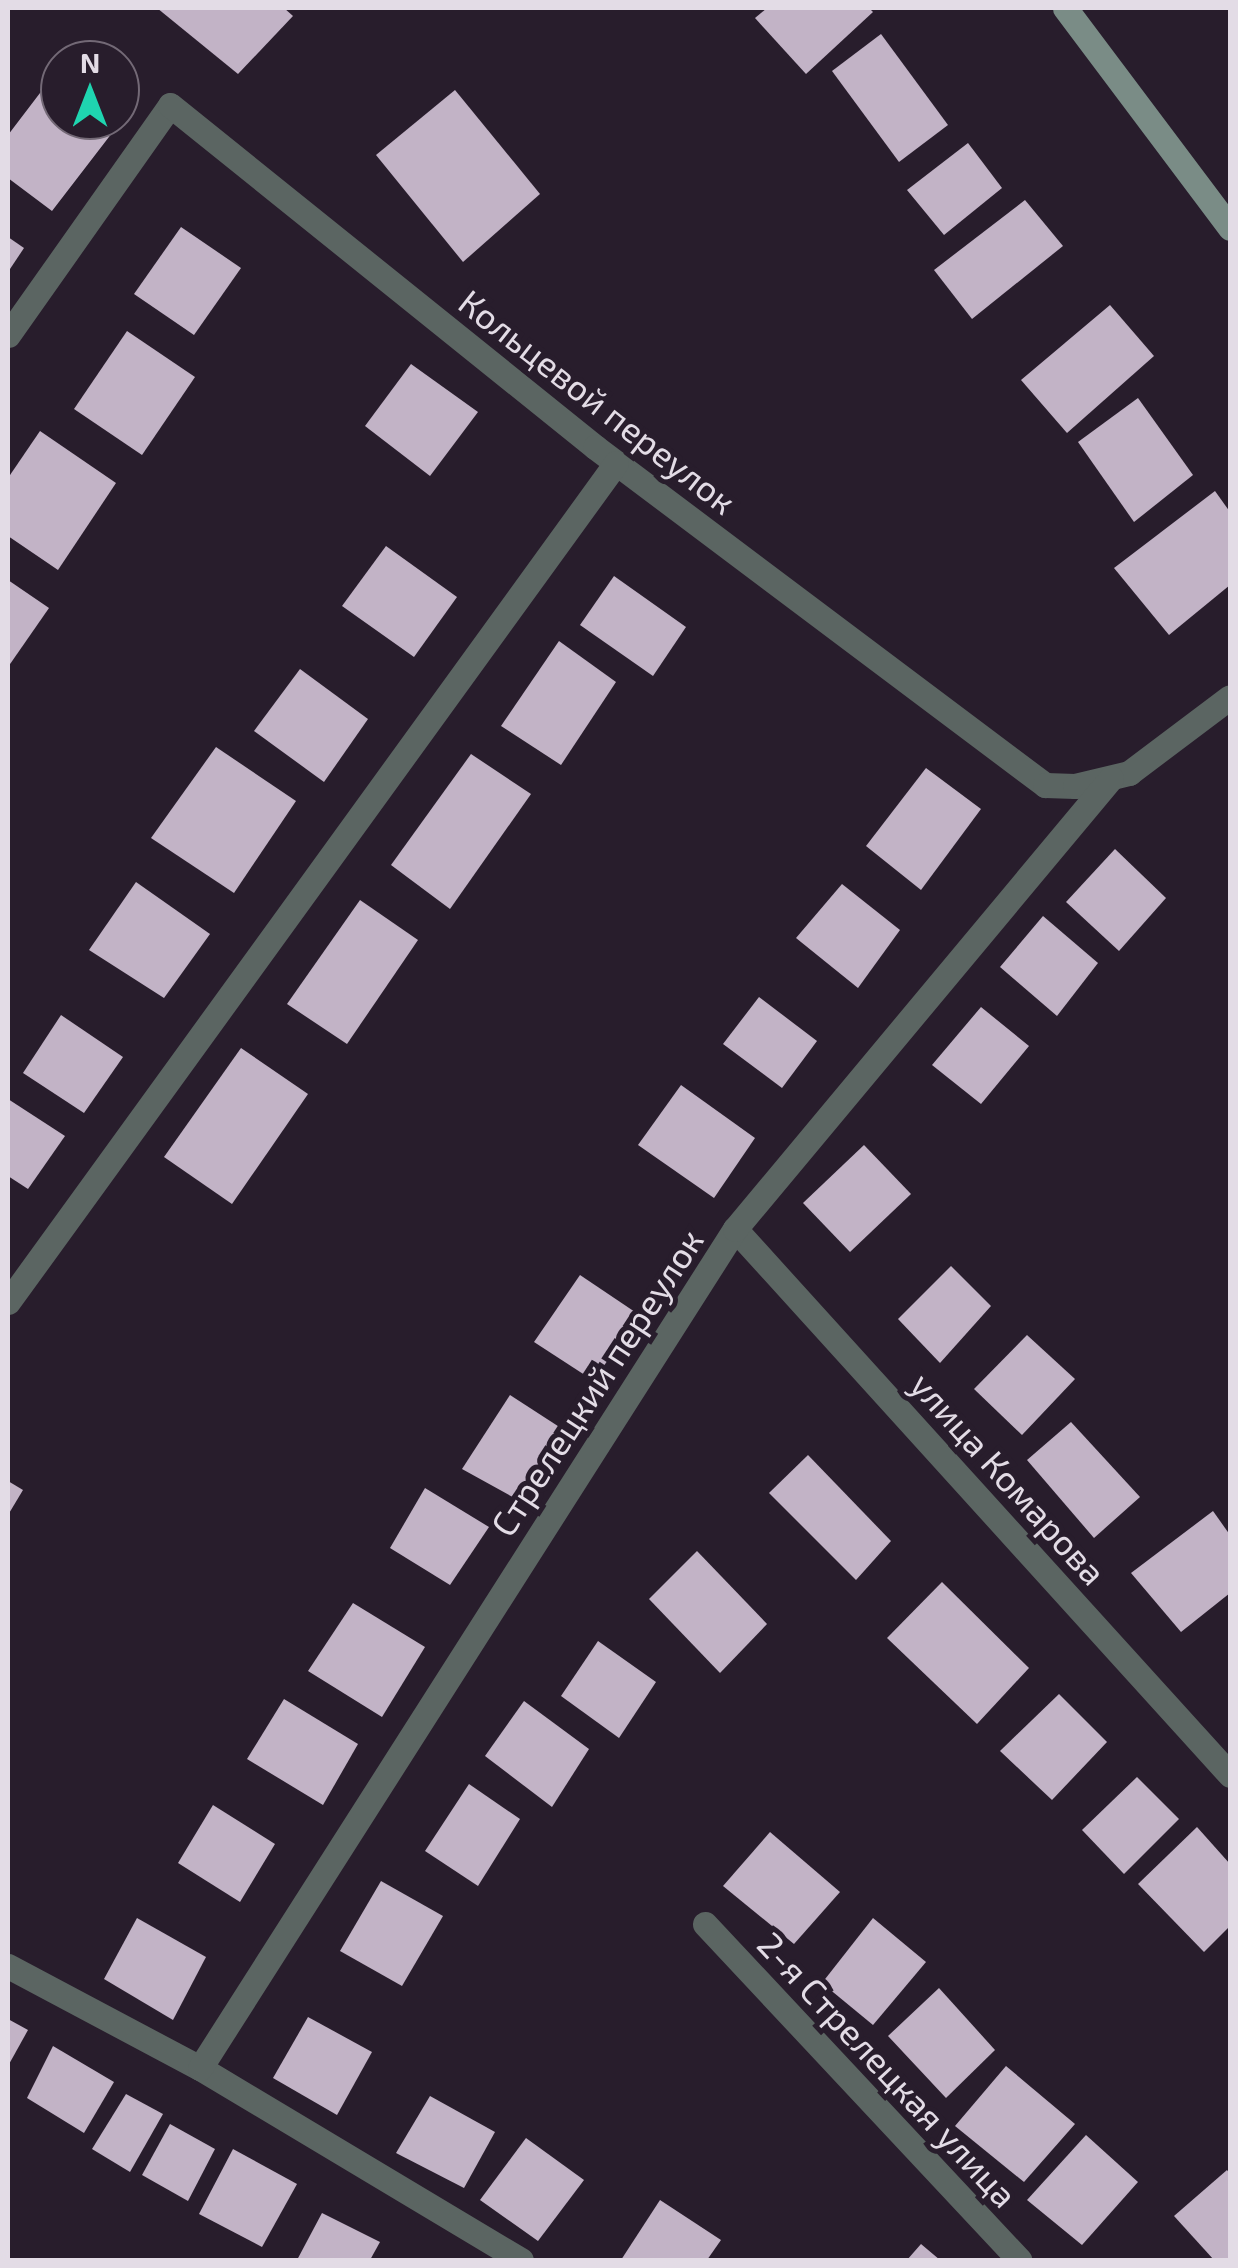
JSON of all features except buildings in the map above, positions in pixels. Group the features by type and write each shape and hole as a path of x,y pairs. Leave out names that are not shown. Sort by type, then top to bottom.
{"street":[{"path":"1066,8 1230,228"},
{"name":"Кольцевой переулок","path":"8,335 170,105 616,464 1045,785 1060,787 1111,778 1143,765 1230,696"},
{"path":"8,1302 616,464"},
{"name":"Стрелецкий переулок","path":"200,2068 735,1228 1111,778"},
{"name":"улица Комарова","path":"735,1228 1230,1775"},
{"name":"2-я Стрелецкая улица","path":"705,1924 1019,2260"},
{"path":"8,1966 200,2068 520,2260"}]}
